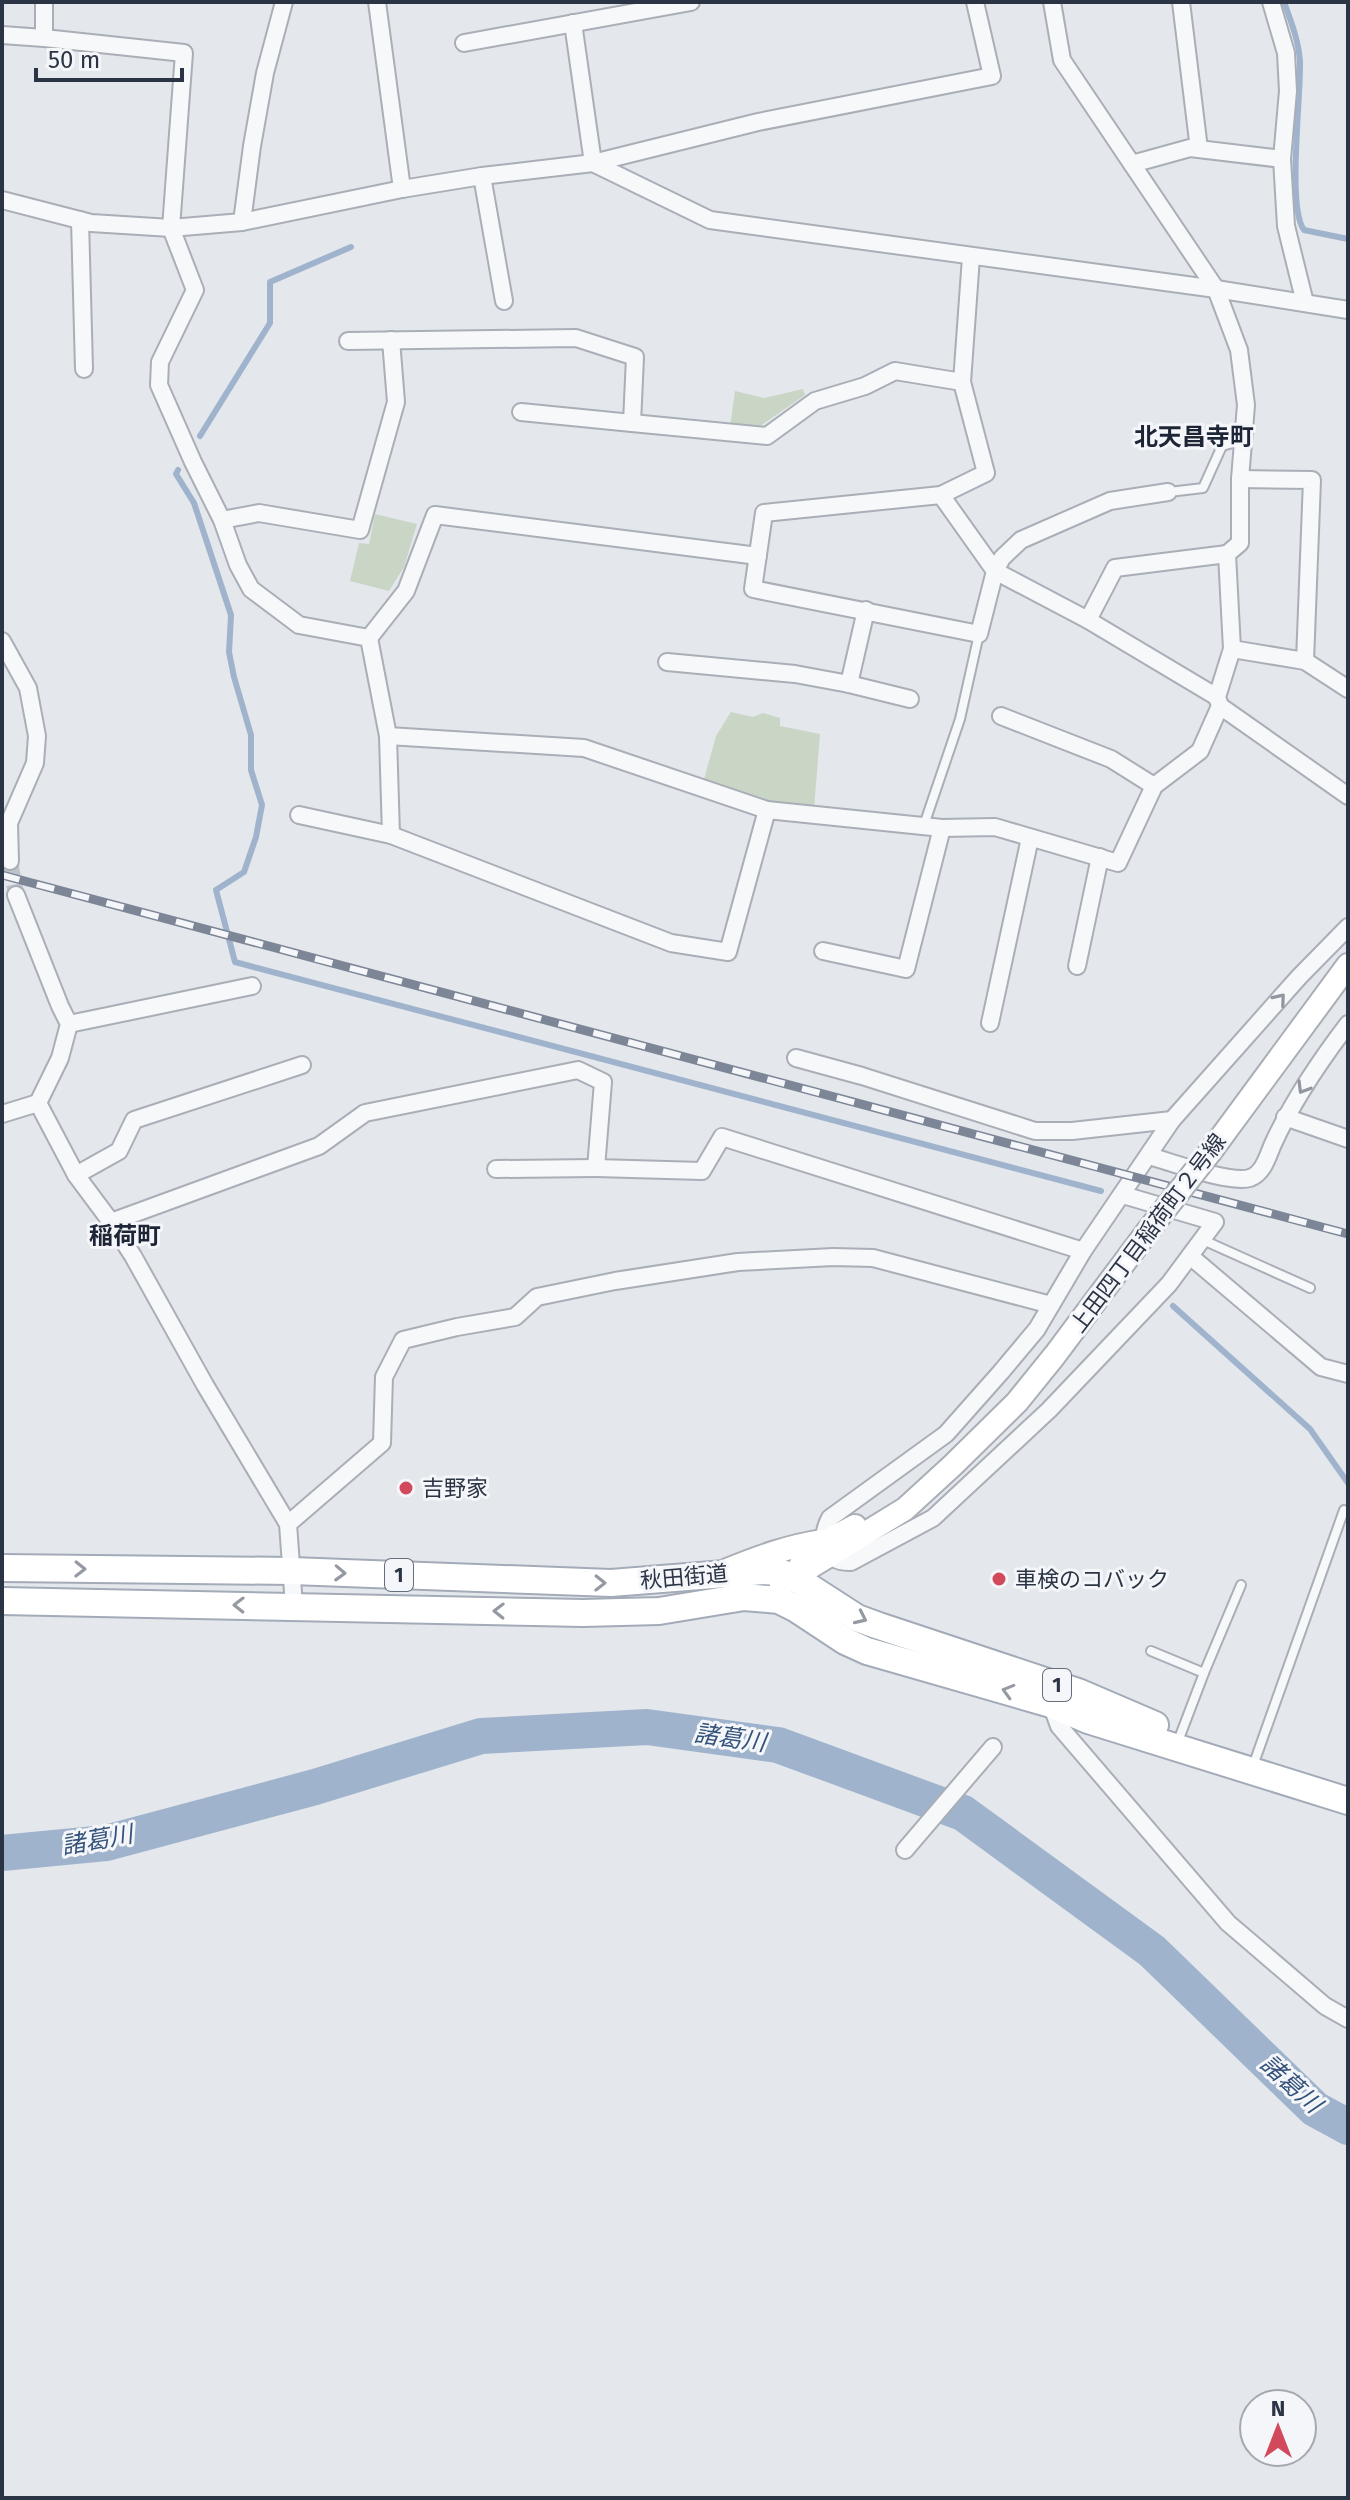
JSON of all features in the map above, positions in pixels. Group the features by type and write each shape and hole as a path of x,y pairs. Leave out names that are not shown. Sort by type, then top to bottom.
{"main road":[{"name":"秋田街道","path":"2,1568 292,1571 611,1583 779,1572 795,1578 857,1618 1078,1692 1322,1793"},
{"name":"秋田街道","path":"2,1601 633,1613 688,1608 744,1597 779,1600 867,1651 1051,1704 1088,1720 1348,1801"}],"street":[{"path":"44,2 44,38"},
{"path":"242,222 265,73 284,2"},
{"path":"377,2 402,189"},
{"path":"464,43 691,2"},
{"path":"2,200 80,220 171,228 242,222 402,189 593,163 758,122 992,76 975,2"},
{"path":"1052,2 1062,60 1216,289 1239,350 1246,405 1240,479 1240,543 1227,554 1115,568 1088,620"},
{"path":"1181,2 1199,149"},
{"path":"1271,2 1286,53 1288,91 1282,159 1286,226 1305,303"},
{"path":"573,23 593,163"},
{"path":"2,35 184,53 171,228 195,290 160,362 159,385 251,589 299,625 369,638"},
{"path":"1132,164 1190,148 1282,159"},
{"path":"593,163 710,220 1348,310"},
{"path":"482,176 504,301"},
{"path":"80,220 84,369"},
{"path":"971,257 962,382 986,473 941,495 764,513 753,589 979,634 995,571 1002,558 1021,540 1110,501 1168,492"},
{"path":"348,341 576,338 635,357 632,423"},
{"path":"222,520 259,513 360,530 396,402 391,340"},
{"path":"521,412 767,436 815,401 865,386 895,371 962,382"},
{"path":"1240,479 1312,480 1305,661"},
{"path":"941,495 995,571 1088,620 1219,702 1348,796"},
{"path":"391,835 388,736 369,638 406,591 435,515 758,556"},
{"path":"388,736 584,748 767,810 942,828 995,827 1118,863 1154,786 1200,751 1219,702 1232,649 1227,554"},
{"path":"849,684 866,610"},
{"path":"2,641 28,688 37,736 35,763 9,823 10,861"},
{"path":"1232,649 1305,661 1348,689"},
{"path":"667,662 795,674 910,699"},
{"path":"1001,716 1111,759 1154,786"},
{"path":"299,815 391,835 671,943 728,952 767,810"},
{"path":"823,951 906,969 942,828"},
{"path":"990,1023 1030,838"},
{"path":"1077,966 1100,857"},
{"path":"2,1114 38,1103 60,1058 69,1024 16,895"},
{"path":"830,1601 819,1580 827,1549 824,1529 830,1518 946,1434 1037,1329 1083,1251 1172,1120 1299,977 1348,927"},
{"name":"上田四丁目稲荷町２号線","path":"827,1549 905,1509 1017,1402 1211,1151 1348,965"},
{"path":"69,1024 252,986"},
{"path":"1149,1156 1232,1179 1251,1178 1262,1170 1285,1117 1317,1065 1348,1024"},
{"path":"796,1058 1035,1131 1072,1131 1172,1120"},
{"path":"76,1175 119,1151 134,1120 302,1065"},
{"path":"111,1222 319,1146 365,1113 578,1070 603,1082 596,1168"},
{"path":"38,1103 76,1175 111,1222 288,1524 294,1606"},
{"path":"1285,1117 1348,1139"},
{"path":"496,1169 702,1171 722,1137 1083,1251"},
{"path":"715,1575 767,1553 798,1545 827,1549 841,1562 851,1562 933,1518 1049,1410 1169,1284 1215,1222 1123,1195"},
{"path":"1190,1256 1321,1367 1348,1374"},
{"path":"288,1524 382,1443 384,1377 403,1340 515,1317 537,1297 738,1262 846,1257 873,1258 1051,1305"},
{"path":"805,1615 794,1592 795,1578 808,1555 827,1549"},
{"path":"744,1597 795,1578"},
{"path":"1051,1704 1059,1726 1228,1923 1325,2006 1348,2019"},
{"path":"905,1850 993,1747"}],"lane":[{"path":"1168,492 1203,488 1222,446 1243,440"},
{"path":"924,826 960,719 979,634"},
{"path":"1202,1239 1310,1288"},
{"path":"1254,1763 1344,1510"},
{"path":"1180,1736 1241,1585"},
{"path":"1151,1651 1204,1673"}],"green space":[{"path":"803,389 805,395 756,429 730,427 735,391 764,398"},
{"path":"375,514 417,524 404,567 389,591 350,581 359,543 369,544"},
{"path":"731,712 753,717 763,713 780,718 780,726 820,734 814,809 769,806 703,783 716,736"}],"waterway":[{"path":"1284,2 1300,62 1296,176 1299,218 1304,230 1348,239"},
{"path":"200,436 270,323 270,282 351,247"},
{"path":"178,470 176,474 194,503 231,615 229,652 251,735 251,770 262,805 256,837 244,872 216,890 235,962 1101,1191"},
{"path":"1173,1306 1310,1429 1348,1483"},
{"name":"諸葛川","path":"2,1853 106,1843 315,1787 481,1736 647,1727 778,1745 963,1813 1152,1951 1315,2109 1348,2127"}],"tunnel":[{"path":"10,861 16,895"}],"railway":[{"path":"2,875 1348,1234"}],"place":[{"name":"吉野家","path":"406,1488"},
{"name":"車検のコバック","path":"999,1579"}],"district":[{"name":"北天昌寺町","path":"1194,437"},
{"name":"稲荷町","path":"125,1236"}]}
